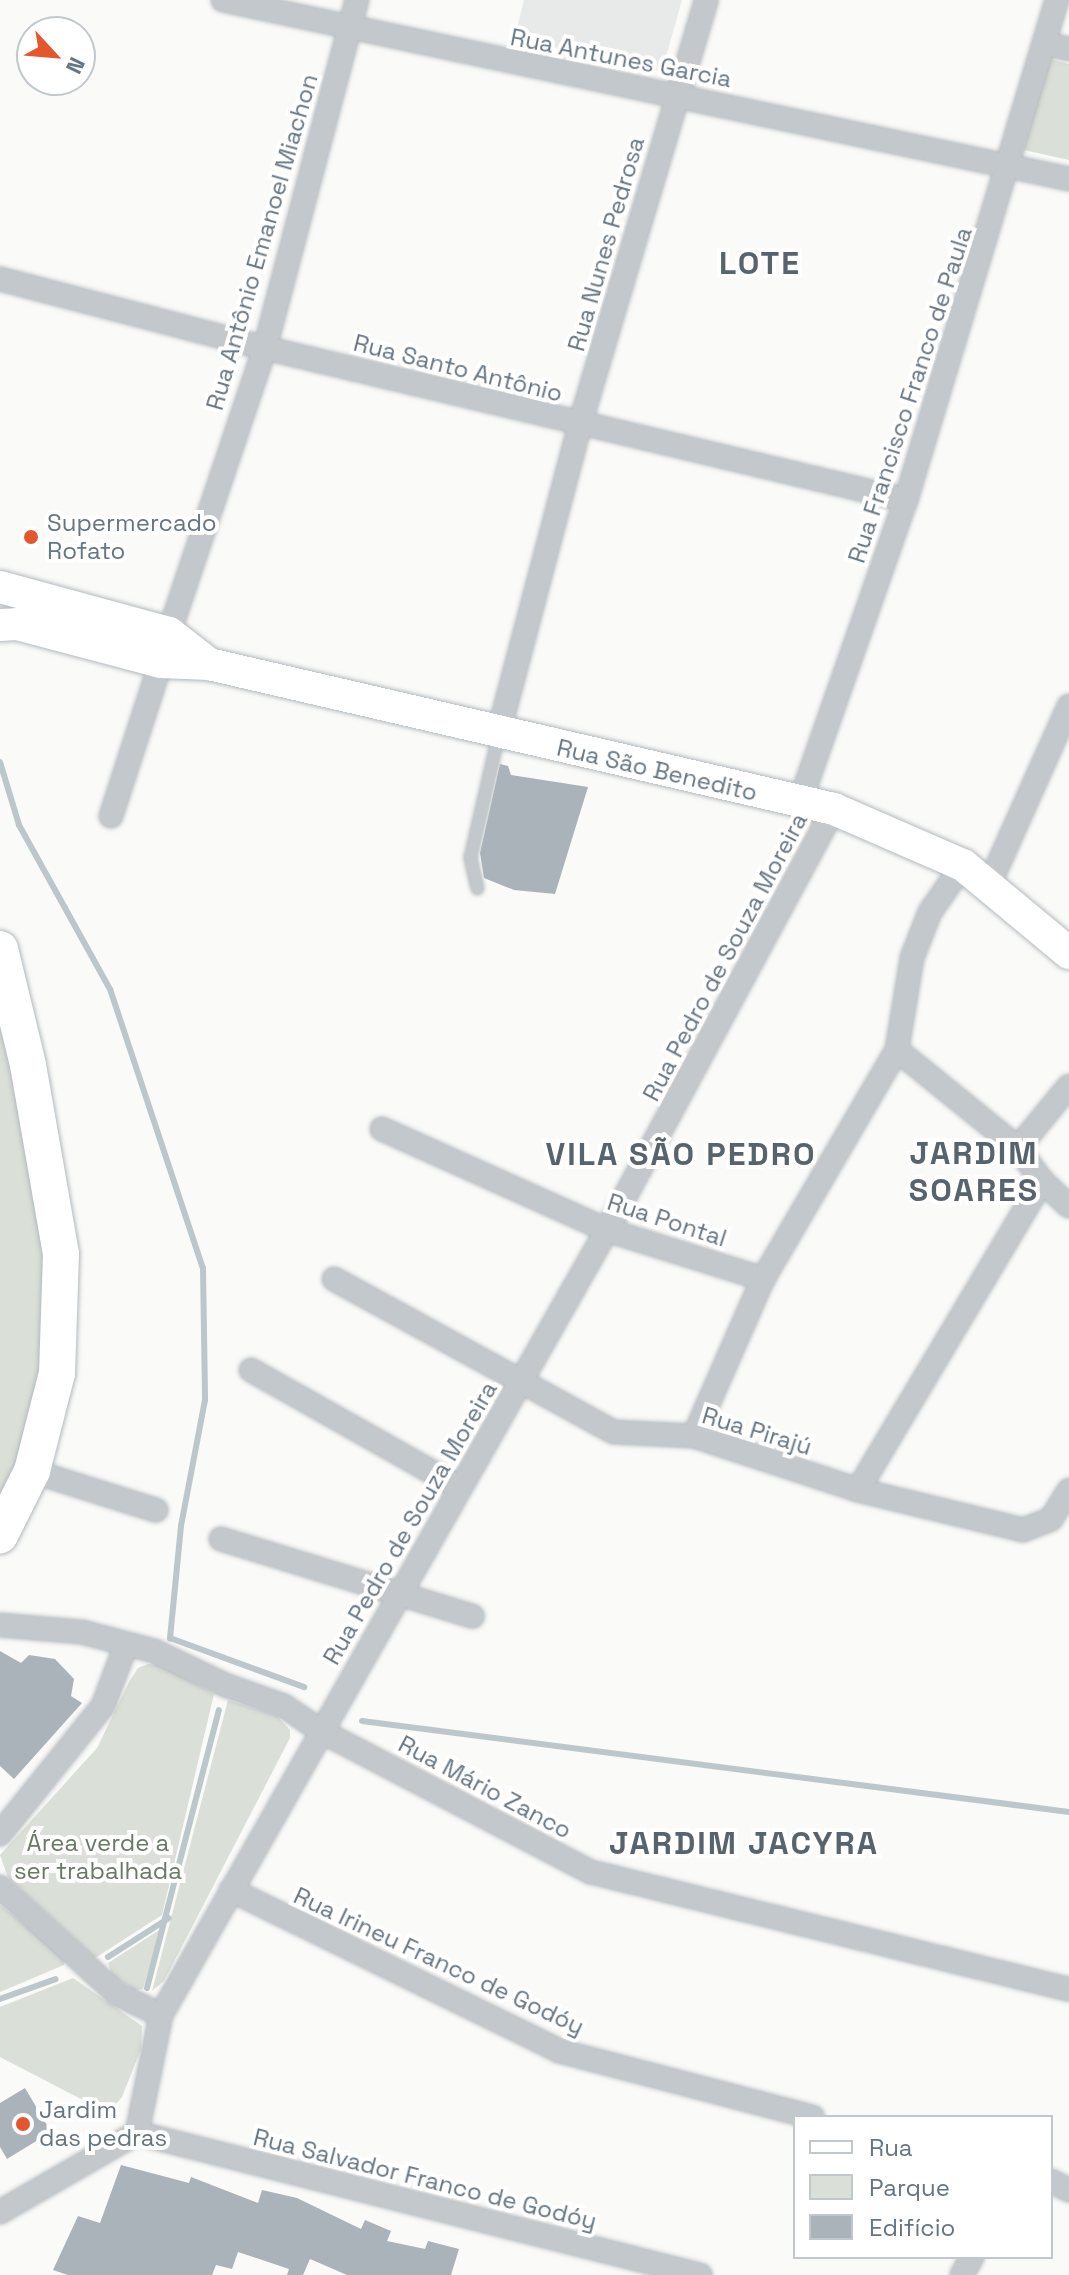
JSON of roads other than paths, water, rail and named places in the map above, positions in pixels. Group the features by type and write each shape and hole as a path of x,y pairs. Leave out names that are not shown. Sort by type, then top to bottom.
{"main road":[{"name":"Rua São Benedito","path":"0,587 156,650"},
{"name":"Rua São Benedito","path":"0,625 17,624 156,650 498,735 834,809 963,865 1069,953"},
{"path":"0,949 28,1065 61,1254 57,1373 32,1471 0,1535"}],"street":[{"name":"Rua Antunes Garcia","path":"223,0 1069,179"},
{"name":"Rua Antônio Emanoel Miachon","path":"111,816 156,650 265,348 357,0"},
{"name":"Rua Nunes Pedrosa","path":"498,735 580,424 706,0"},
{"name":"Rua Francisco Franco de Paula","path":"800,802 906,500 1057,0"},
{"path":"1044,44 1069,49"},
{"name":"Rua Santo Antônio","path":"0,279 265,348 906,500"},
{"path":"989,885 1069,706"},
{"name":"Rua Pedro de Souza Moreira","path":"137,2133 161,2015 607,1230 834,809"},
{"path":"694,1436 763,1279 897,1050 912,958 930,912 963,865"},
{"path":"897,1050 1018,1148 1042,1181 1069,1206"},
{"path":"1018,1148 1069,1086"},
{"name":"Rua Pontal","path":"382,1129 607,1230 763,1279"},
{"path":"858,1490 1042,1181"},
{"name":"Rua Pirajú","path":"334,1279 614,1432 694,1436 858,1490 1023,1530 1051,1519 1069,1490"},
{"path":"251,1370 460,1488"},
{"path":"32,1471 156,1510"},
{"path":"221,1539 472,1616"},
{"name":"Rua Mário Zanco","path":"0,1625 82,1632 154,1651 225,1685 284,1706 321,1731 591,1872 1069,1989"},
{"path":"0,1834 103,1706 126,1645"},
{"path":"0,1887 117,1994 161,2015"},
{"name":"Rua Irineu Franco de Godóy","path":"231,1890 559,2051 805,2115"},
{"path":"0,2212 137,2133"},
{"name":"Rua Salvador Franco de Godóy","path":"137,2133 700,2275"}],"lane":[{"path":"477,888 470,857 498,735"}],"waterway":[{"path":"0,762 19,825 110,989 203,1268 205,1400 181,1526 170,1638 304,1687"},
{"path":"147,1988 219,1710"},
{"path":"362,1721 1069,1812"},
{"path":"108,1957 169,1918"},
{"path":"0,1999 56,1979"}],"place":[{"name":"Supermercado Rofato","path":"31,537"},
{"name":"Jardim das pedras","path":"23,2124"}],"district":[{"name":"LOTE","path":"760,263"},
{"name":"VILA SÃO PEDRO","path":"681,1154"},
{"name":"JARDIM SOARES","path":"974,1172"},
{"name":"JARDIM JACYRA","path":"744,1843"}],"park label":[{"name":"Área verde a ser trabalhada","path":"98,1857"}]}
